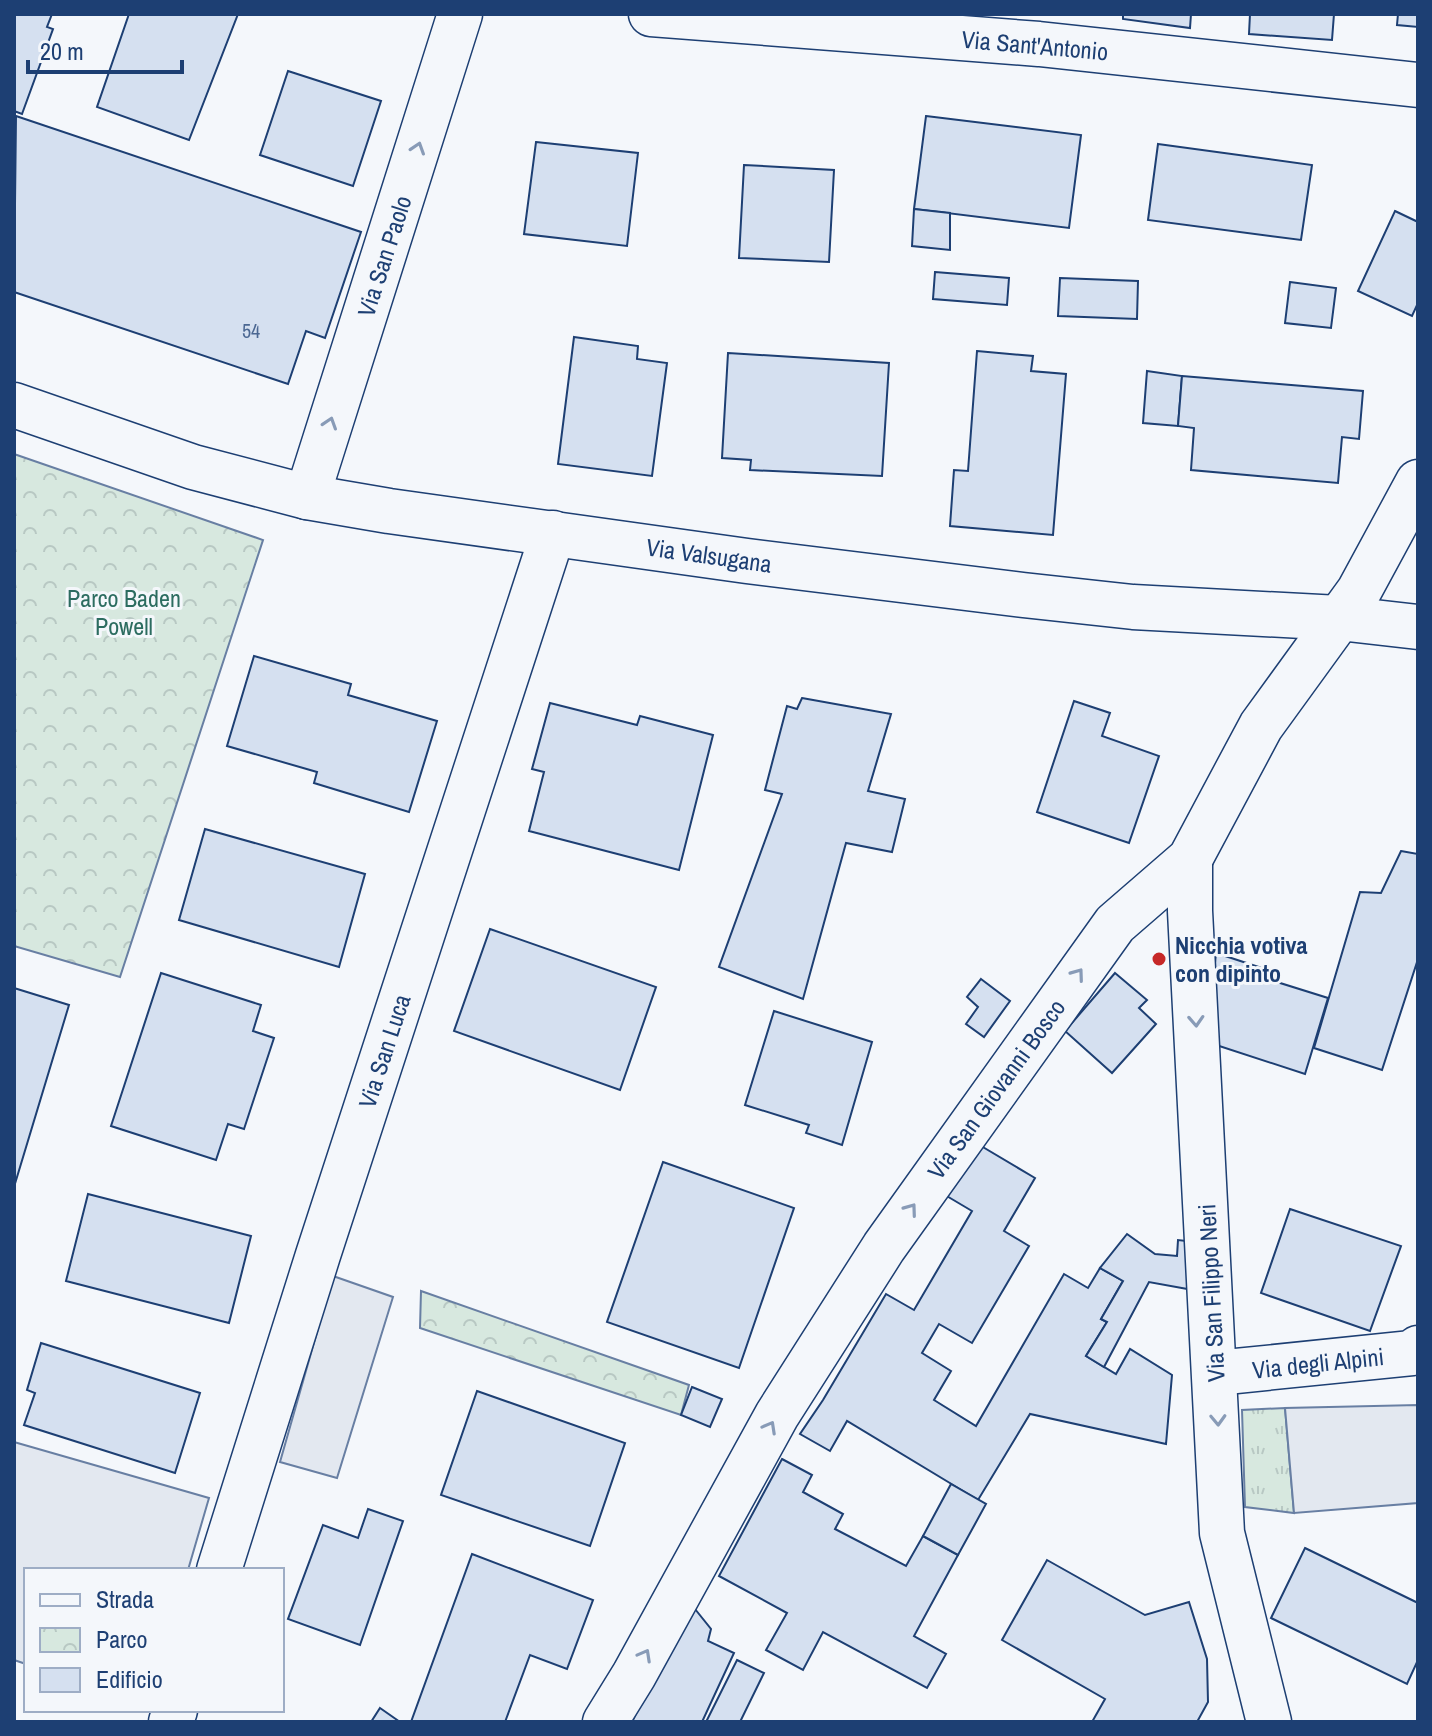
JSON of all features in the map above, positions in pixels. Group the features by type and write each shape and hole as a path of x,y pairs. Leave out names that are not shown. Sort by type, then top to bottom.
{"street":[{"name":"Via San Paolo","path":"307,497 460,14"},
{"name":"Via Sant'Antonio","path":"651,14 1044,29 1418,85"},
{"name":"Via Valsugana","path":"14,405 193,467 307,497 747,561 1023,595 1133,607 1339,618 1418,627"},
{"name":"Via San Giovanni Bosco","path":"605,1722 777,1415 884,1247 1115,924 1190,859 1261,726 1359,591 1418,482"},
{"name":"Via San Luca","path":"220,1568 327,1225 553,533"},
{"name":"Via San Filippo Neri","path":"1190,859 1190,911 1222,1533 1269,1718"},
{"name":"Via degli Alpini","path":"1216,1373 1412,1353 1418,1348"}],"green space":[{"name":"Parco Baden Powell","path":"14,454 263,540 120,977 14,946"},
{"path":"421,1291 689,1385 681,1415 420,1328"},
{"path":"1285,1408 1294,1513 1245,1507 1242,1410"}],"shaded area":[{"path":"333,1276 393,1297 337,1478 280,1462"},
{"path":"1418,1405 1418,1503 1294,1513 1285,1408"},
{"path":"14,1442 209,1498 189,1568 24,1568 24,1663 14,1660"}],"building":[{"path":"14,14 52,14 47,27 53,29 22,114 14,111"},
{"path":"129,14 238,14 189,140 97,107"},
{"path":"1123,14 1191,14 1190,28 1123,19"},
{"path":"1250,14 1334,14 1332,40 1249,34"},
{"path":"1398,14 1418,14 1418,27 1397,25"},
{"path":"288,71 381,101 353,186 260,155"},
{"path":"16,116 361,232 325,338 306,331 288,384 14,292"},
{"path":"926,116 1081,135 1069,228 914,209"},
{"path":"536,142 638,153 627,246 524,234"},
{"path":"1158,144 1312,165 1301,240 1148,220"},
{"path":"744,165 834,170 829,262 739,258"},
{"path":"914,209 950,213 950,250 912,246"},
{"path":"1395,211 1418,222 1418,303 1412,316 1358,291"},
{"path":"935,272 1009,278 1007,305 933,299"},
{"path":"1060,278 1138,281 1137,319 1058,316"},
{"path":"1290,282 1336,288 1331,328 1285,323"},
{"path":"574,337 638,346 637,359 667,363 652,476 558,464"},
{"path":"977,351 1033,356 1031,371 1066,374 1053,535 950,526 954,470 968,471"},
{"path":"728,353 889,363 882,476 750,470 751,460 722,458"},
{"path":"1147,371 1182,376 1178,426 1143,423"},
{"path":"1182,376 1363,391 1359,439 1342,437 1338,483 1191,470 1194,428 1178,426"},
{"path":"254,656 351,684 348,695 437,721 409,812 314,783 317,772 227,746"},
{"path":"802,698 891,714 868,791 905,799 892,852 846,843 803,999 719,967 782,794 765,790 787,706 797,709"},
{"path":"1074,701 1110,713 1102,736 1159,756 1129,843 1037,812"},
{"path":"550,703 637,725 640,716 713,735 679,870 529,831 544,772 532,769"},
{"path":"205,829 365,874 339,967 179,920"},
{"path":"1401,851 1418,854 1418,959 1382,1070 1314,1048 1360,892 1381,893"},
{"path":"490,929 656,987 620,1090 454,1031"},
{"path":"1216,953 1280,974 1277,982 1328,998 1305,1074 1207,1042"},
{"path":"161,973 261,1005 253,1031 274,1038 244,1129 228,1124 216,1160 111,1126"},
{"path":"1115,973 1147,1000 1139,1008 1156,1024 1112,1073 1065,1031"},
{"path":"981,979 1010,1001 984,1037 966,1024 978,1007 967,997"},
{"path":"14,988 69,1005 14,1187"},
{"path":"774,1011 872,1042 842,1145 806,1133 809,1125 745,1105"},
{"path":"971,1140 1035,1178 1004,1231 1029,1246 972,1343 939,1324 922,1353 951,1371 934,1400 976,1426 1064,1274 1088,1288 1100,1268 1123,1281 1101,1319 1107,1322 1086,1356 1116,1374 1130,1349 1172,1375 1166,1444 1030,1414 978,1500 847,1421 830,1451 800,1434 886,1294 914,1310 972,1211 940,1192"},
{"path":"663,1162 794,1208 739,1368 607,1322"},
{"path":"88,1194 251,1236 229,1323 66,1281"},
{"path":"1290,1209 1401,1246 1370,1331 1261,1293"},
{"path":"1127,1234 1155,1254 1177,1256 1178,1240 1195,1242 1193,1290 1149,1282 1104,1367 1086,1356 1107,1322 1101,1319 1123,1281 1100,1268"},
{"path":"41,1343 200,1393 175,1473 24,1425 35,1393 27,1390"},
{"path":"692,1387 722,1399 710,1427 681,1415"},
{"path":"477,1391 625,1443 590,1546 441,1495"},
{"path":"782,1459 812,1475 803,1492 843,1514 835,1529 906,1566 923,1536 958,1555 914,1636 946,1654 927,1688 823,1632 803,1670 766,1650 787,1613 719,1576"},
{"path":"951,1484 986,1504 958,1555 923,1536"},
{"path":"368,1509 403,1521 360,1645 288,1619 323,1525 358,1538"},
{"path":"1305,1548 1418,1603 1418,1660 1407,1684 1271,1618"},
{"path":"472,1554 593,1600 567,1669 530,1655 505,1722 411,1722"},
{"path":"1047,1560 1145,1615 1189,1602 1207,1659 1208,1702 1197,1722 1092,1722 1105,1699 1002,1640"},
{"path":"695,1609 711,1629 708,1641 734,1653 702,1722 632,1722 677,1625"},
{"path":"737,1660 764,1673 740,1722 706,1722"},
{"path":"380,1708 400,1722 371,1722"}],"place":[{"name":"Nicchia votiva con dipinto","path":"1159,959"}]}
